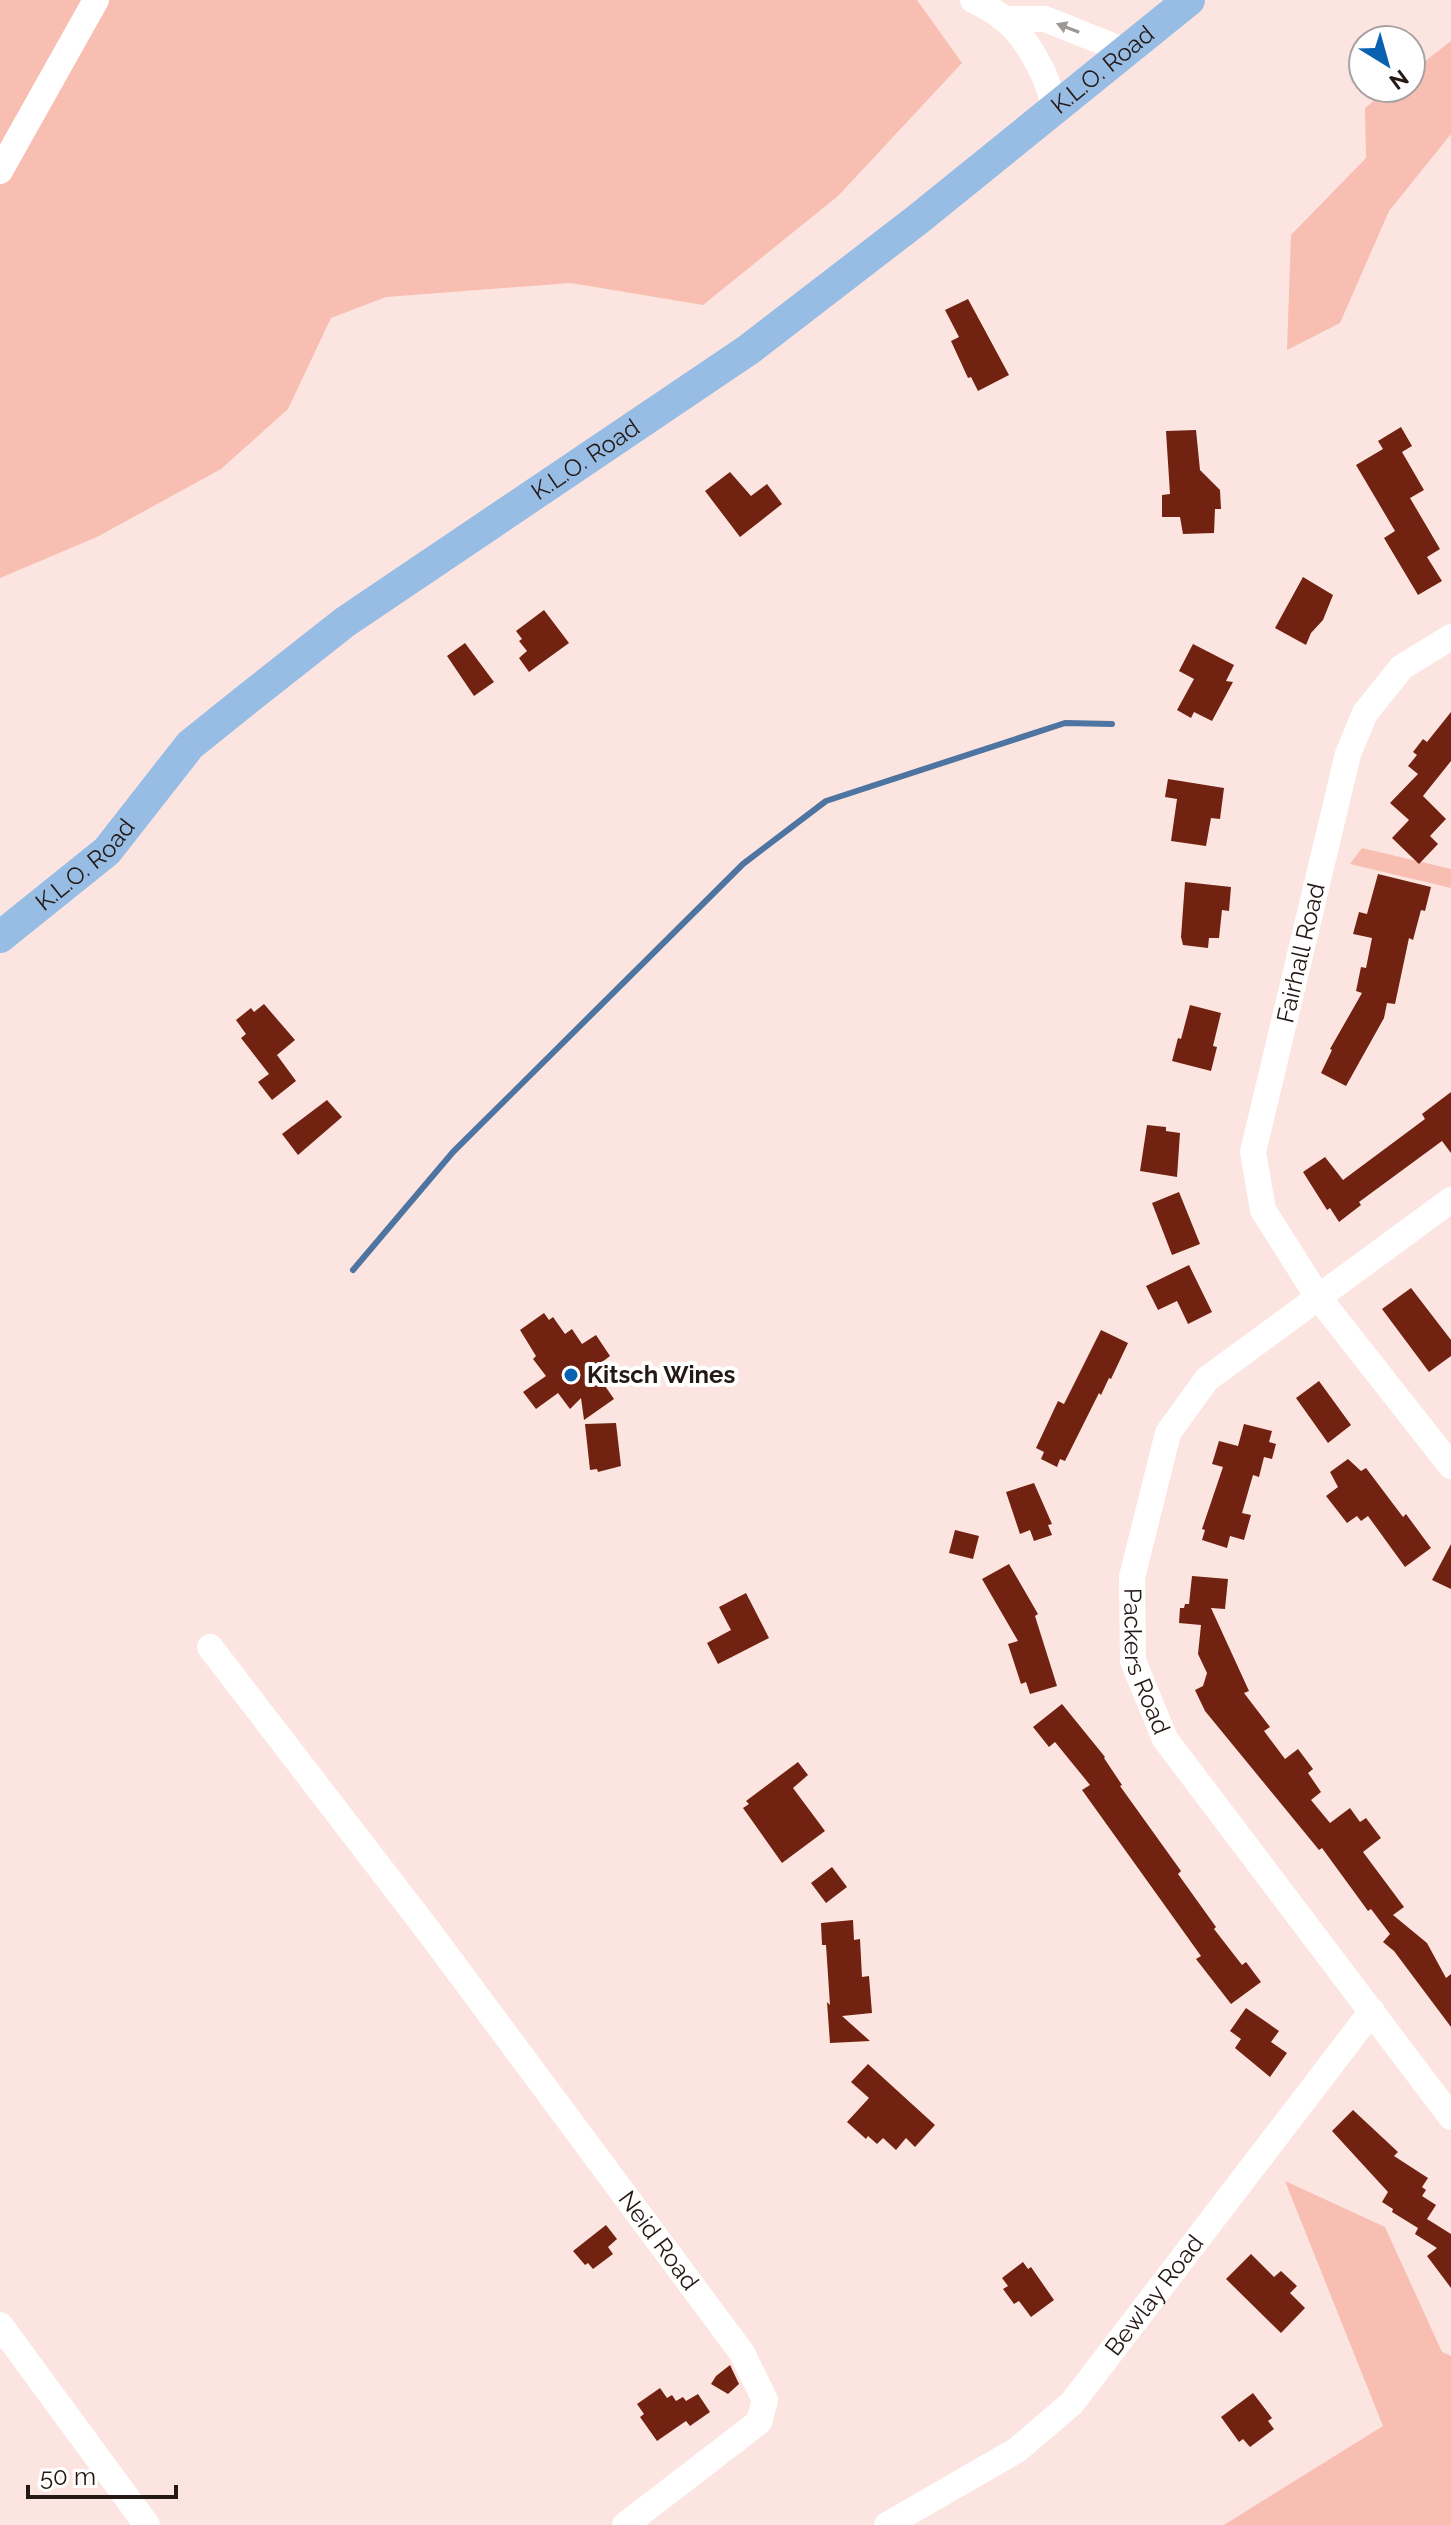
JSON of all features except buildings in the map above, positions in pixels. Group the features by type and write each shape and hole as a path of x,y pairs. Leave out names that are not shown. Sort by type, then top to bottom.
{"main road":[{"name":"K.L.O. Road","path":"0,937 107,851 190,745 270,681 345,622 748,350 917,220 1189,0"}],"street":[{"path":"0,171 96,0"},
{"path":"973,0 1007,19 1033,53 1056,106"},
{"path":"1007,19 1045,19 1125,51"},
{"name":"Fairhall Road","path":"1451,637 1402,667 1365,713 1348,754 1253,1152 1263,1210 1318,1297 1451,1466"},
{"name":"Packers Road","path":"1451,1200 1207,1379 1168,1433 1132,1577 1133,1661 1165,1739 1451,2117"},
{"name":"Neid Road","path":"210,1647 430,1933 742,2353 765,2400 759,2422 625,2525"},
{"name":"Bewlay Road","path":"887,2525 1017,2450 1072,2403 1372,2011"},
{"path":"0,2325 147,2525"}],"shaded area":[{"path":"0,0 917,0 962,63 838,196 703,305 571,283 386,297 331,318 288,409 221,469 97,537 0,578"},
{"path":"1451,41 1451,134 1389,211 1340,323 1287,350 1291,235 1366,158 1365,108 1370,104 1427,104 1427,60"},
{"path":"1362,848 1451,869 1451,888 1350,864"},
{"path":"1285,2181 1385,2227 1442,2352 1451,2356 1451,2525 1224,2525 1383,2426"}],"waterway":[{"path":"353,1270 453,1152 743,864 826,801 1065,723 1112,724"}],"place":[{"name":"Kitsch Wines","path":"571,1375"}]}
